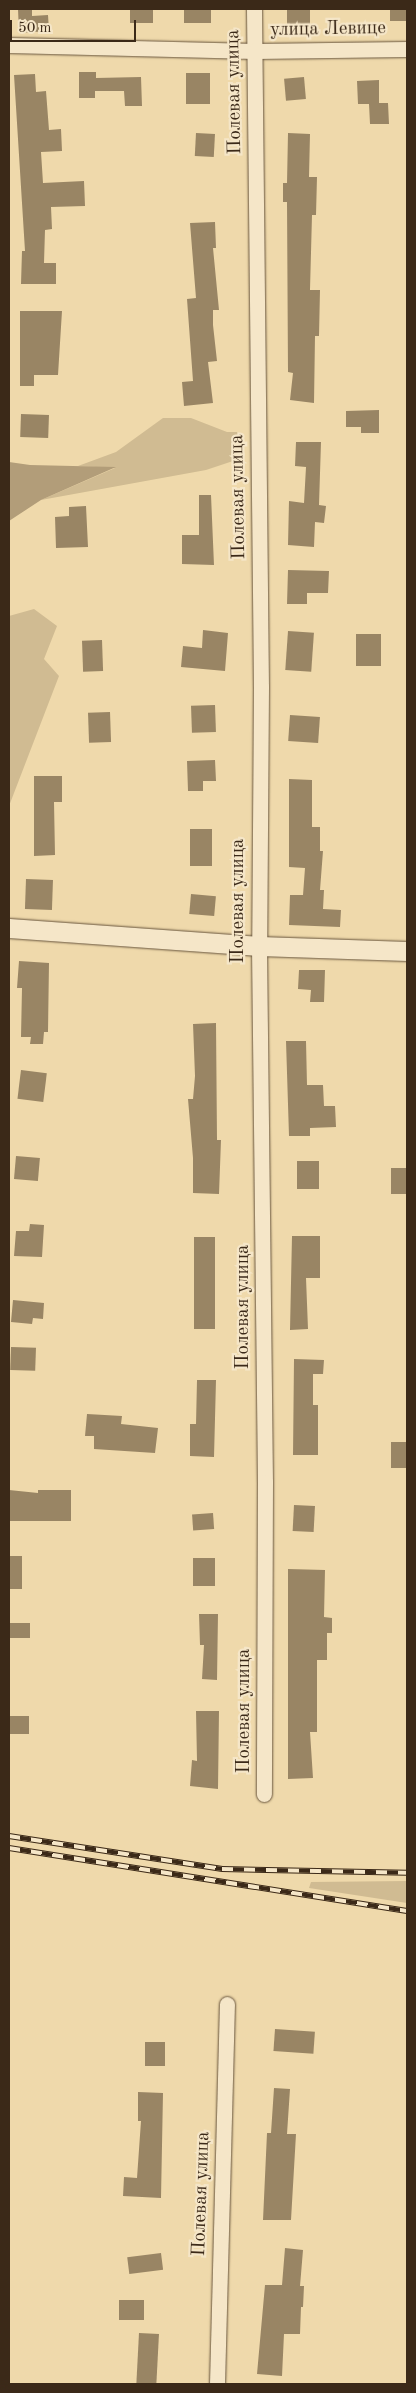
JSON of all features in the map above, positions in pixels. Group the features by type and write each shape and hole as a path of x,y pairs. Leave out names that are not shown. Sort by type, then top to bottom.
{"street":[{"name":"Полевая улица","path":"254,9 261,687 259,946 265,1462 264,1794"},
{"name":"улица Левице","path":"9,46 255,51 407,50"},
{"path":"9,928 259,946 407,951"},
{"name":"Полевая улица","path":"217,2384 227,2004"}],"shaded area":[{"path":"163,418 191,418 227,432 237,432 241,438 240,449 233,461 206,470 41,500 115,468 78,466 116,452"},
{"path":"9,462 30,465 116,467 41,500 9,521"},
{"path":"34,609 57,626 44,659 59,676 9,806 9,616"},
{"path":"407,1881 407,1903 309,1888 311,1882"}],"building":[{"path":"18,9 32,9 32,16 48,15 49,31 19,33"},
{"path":"130,9 153,9 153,23 130,23"},
{"path":"184,9 211,9 211,23 184,23"},
{"path":"287,9 310,9 310,24 287,24"},
{"path":"390,9 407,9 407,21 390,21"},
{"path":"79,72 96,72 96,78 141,77 142,106 125,106 124,91 95,91 95,98 79,98"},
{"path":"186,73 210,73 210,104 186,104"},
{"path":"35,74 36,92 46,91 49,130 61,129 62,151 41,152 43,183 84,181 85,206 51,207 52,229 45,230 44,263 56,263 56,284 21,284 22,251 25,251 14,75"},
{"path":"304,77 306,99 286,101 284,79"},
{"path":"379,80 379,103 388,103 389,124 370,124 369,104 358,104 357,81"},
{"path":"196,133 215,134 214,157 195,156"},
{"path":"288,133 310,134 309,177 317,177 316,215 312,215 310,290 320,290 319,336 315,336 314,403 290,400 293,373 288,372 287,202 283,202 283,183 287,183"},
{"path":"215,222 216,248 213,248 219,310 213,310 213,325 217,361 208,362 213,403 184,406 182,382 193,381 187,299 196,298 190,223"},
{"path":"20,311 62,311 58,375 34,375 34,386 20,386"},
{"path":"379,410 379,433 361,433 361,427 346,427 346,411"},
{"path":"21,414 49,415 48,438 20,437"},
{"path":"296,442 321,442 319,505 326,506 324,523 315,522 314,547 288,545 289,501 304,503 306,467 295,466"},
{"path":"199,495 211,495 214,565 182,564 182,535 199,535"},
{"path":"86,506 88,547 56,548 55,517 69,516 69,507"},
{"path":"288,570 329,571 328,593 307,593 307,604 287,604"},
{"path":"203,630 228,633 225,671 181,667 183,646 202,648"},
{"path":"288,631 314,633 311,672 285,670"},
{"path":"356,634 381,634 381,666 356,666"},
{"path":"102,640 103,671 83,672 82,641"},
{"path":"215,705 216,732 192,733 191,706"},
{"path":"110,712 111,742 89,743 88,713"},
{"path":"290,715 320,717 318,743 288,741"},
{"path":"215,760 216,781 203,781 203,791 188,791 187,761"},
{"path":"34,776 62,776 62,802 54,802 55,855 34,856"},
{"path":"289,779 312,780 312,827 320,827 320,851 323,851 320,890 324,890 323,909 341,910 340,927 289,925 290,895 303,895 305,868 289,867"},
{"path":"190,829 212,829 212,866 190,866"},
{"path":"26,879 53,880 52,910 25,909"},
{"path":"191,894 216,896 214,916 189,914"},
{"path":"19,961 49,963 48,1032 44,1032 43,1044 30,1044 31,1037 21,1037 22,988 17,988"},
{"path":"299,970 325,970 324,1002 310,1002 311,990 298,989"},
{"path":"216,1023 217,1140 221,1140 219,1194 193,1193 193,1158 188,1099 193,1099 195,1076 193,1024"},
{"path":"286,1041 306,1041 307,1085 323,1085 324,1106 335,1106 336,1127 310,1128 310,1136 289,1136"},
{"path":"21,1070 47,1073 43,1102 17,1099"},
{"path":"16,1156 40,1158 38,1181 14,1179"},
{"path":"297,1161 319,1161 319,1189 297,1189"},
{"path":"391,1168 407,1168 407,1194 391,1194"},
{"path":"30,1224 44,1225 42,1257 14,1256 16,1231 29,1231"},
{"path":"292,1236 320,1236 320,1278 306,1278 308,1329 290,1330"},
{"path":"194,1237 215,1237 215,1329 194,1329"},
{"path":"13,1300 44,1303 43,1319 33,1318 32,1324 11,1322"},
{"path":"11,1347 36,1348 35,1371 10,1370"},
{"path":"294,1359 324,1360 323,1374 313,1374 313,1405 318,1405 318,1455 293,1455"},
{"path":"197,1380 216,1380 214,1457 190,1456 190,1424 196,1424"},
{"path":"87,1414 122,1416 121,1424 158,1428 155,1453 94,1449 94,1436 85,1436"},
{"path":"391,1442 407,1442 407,1468 391,1468"},
{"path":"9,1490 38,1493 38,1490 71,1490 71,1521 9,1521"},
{"path":"294,1505 315,1506 314,1532 293,1531"},
{"path":"213,1513 214,1529 193,1530 192,1514"},
{"path":"9,1556 22,1556 22,1589 9,1589"},
{"path":"193,1558 215,1558 215,1586 193,1586"},
{"path":"288,1569 325,1570 324,1617 332,1618 332,1633 327,1633 327,1660 317,1660 317,1732 310,1732 313,1778 288,1779"},
{"path":"199,1614 218,1614 217,1680 202,1679 204,1645 200,1645"},
{"path":"9,1623 30,1623 30,1638 9,1638"},
{"path":"196,1711 219,1711 218,1789 190,1786 192,1760 197,1761"},
{"path":"9,1716 29,1716 29,1734 9,1734"},
{"path":"275,2029 315,2032 313,2054 273,2051"},
{"path":"145,2042 165,2042 165,2066 145,2066"},
{"path":"274,2088 290,2089 287,2134 296,2134 291,2220 263,2220 267,2133 271,2133"},
{"path":"138,2092 163,2093 161,2198 123,2196 124,2177 137,2178 141,2121 138,2121"},
{"path":"285,2248 303,2250 300,2286 304,2286 300,2334 284,2334 282,2376 257,2374 265,2285 282,2285"},
{"path":"161,2253 163,2270 129,2274 127,2257"},
{"path":"119,2300 144,2300 144,2320 119,2320"},
{"path":"139,2333 159,2334 156,2384 136,2384"}],"railway":[{"path":"9,1836 222,1869 407,1873"},
{"path":"9,1848 407,1911"}]}
